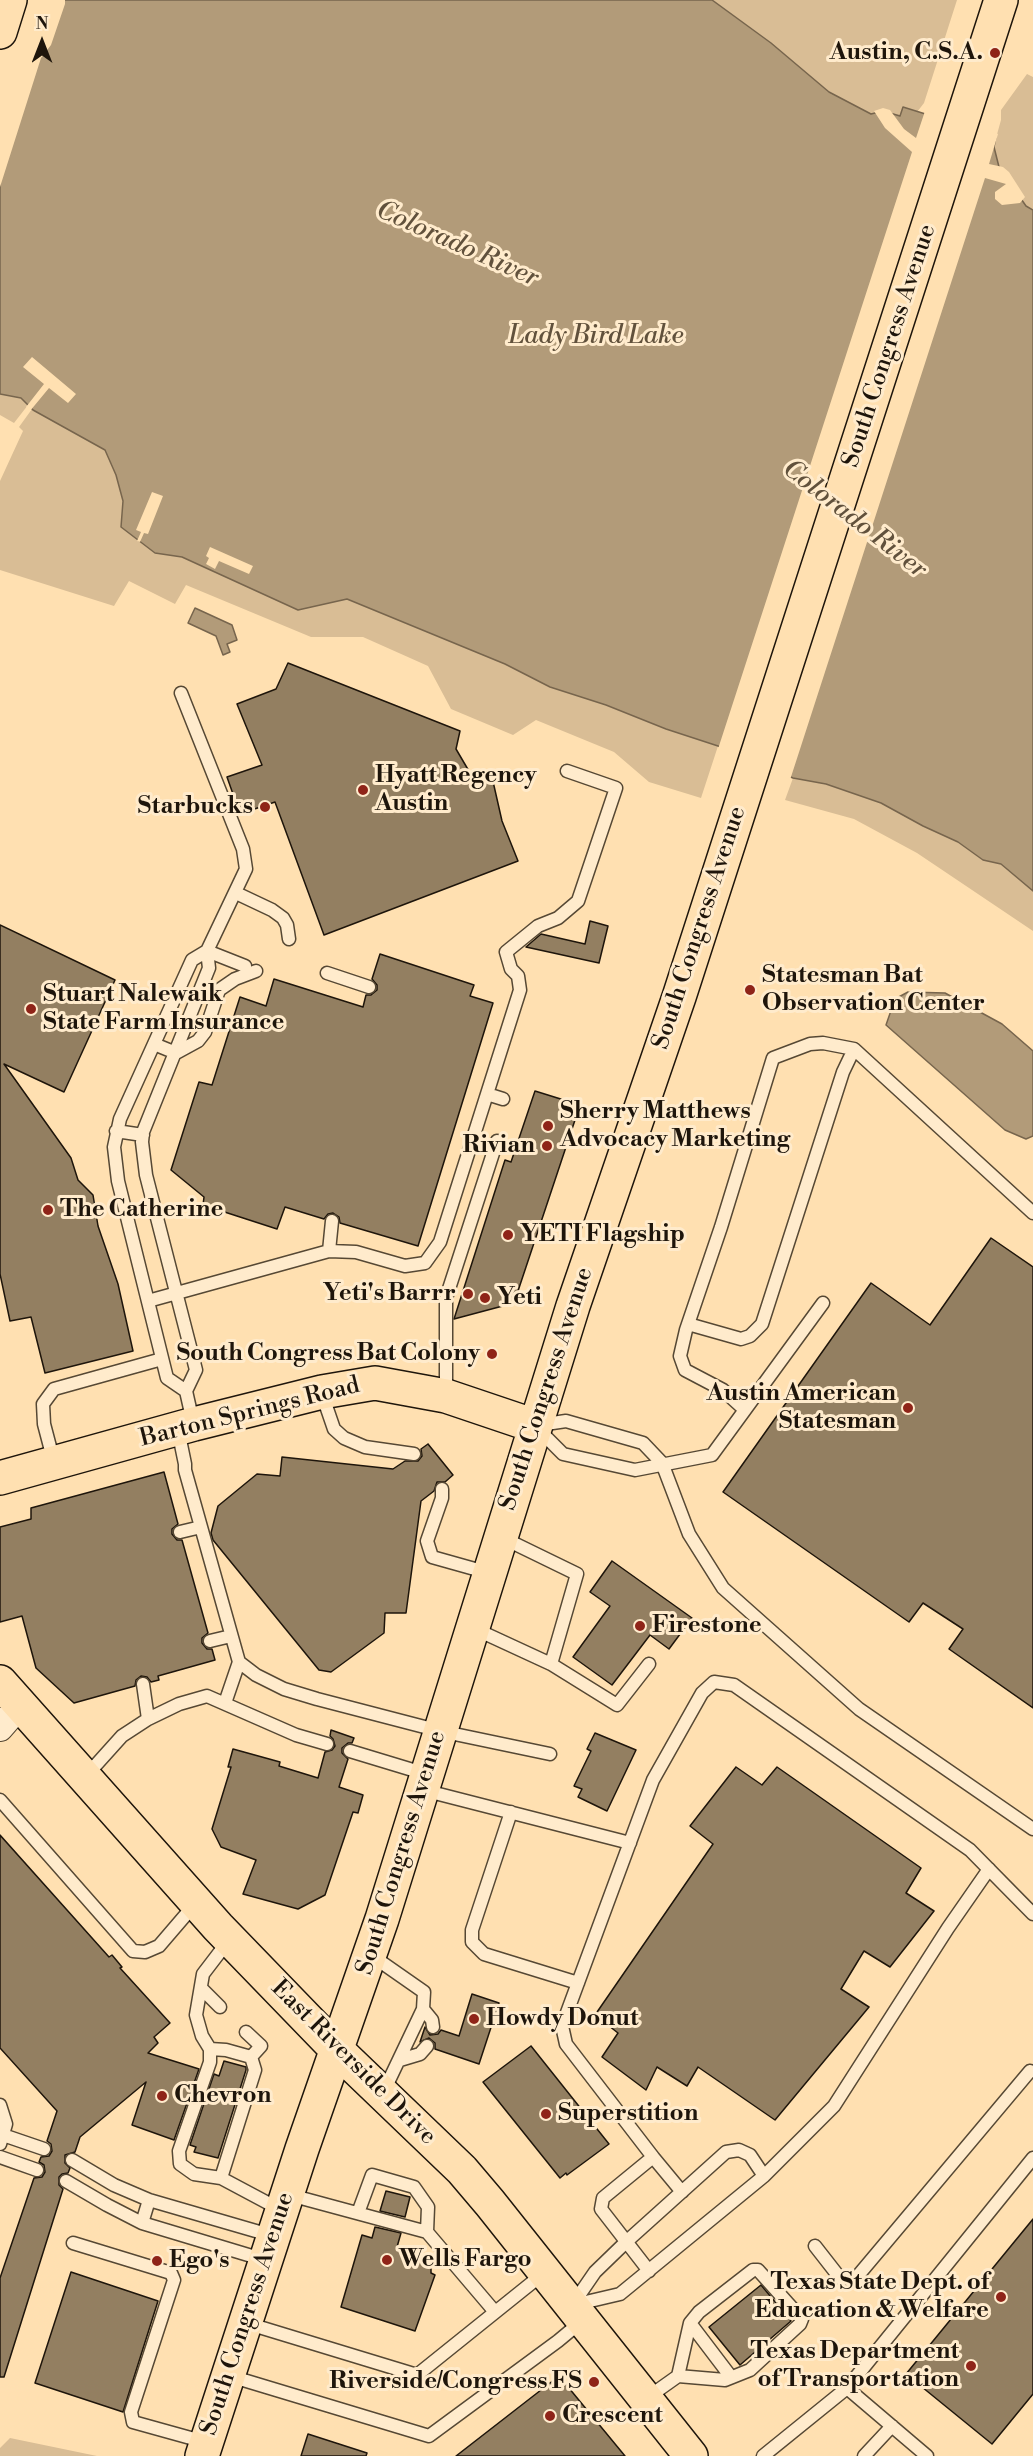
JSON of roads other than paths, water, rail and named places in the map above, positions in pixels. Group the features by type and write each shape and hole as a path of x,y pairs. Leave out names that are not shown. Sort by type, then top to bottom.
{"main road":[{"path":"0,32 10,0"},
{"name":"South Congress Avenue","path":"204,2449 277,2225 370,1955 573,1306 679,997 1001,0"},
{"name":"Barton Springs Road","path":"0,1479 186,1426 322,1392 375,1383 446,1396 535,1426"},
{"name":"East Riverside Drive","path":"7,1705 86,1777 230,1939 338,2050 462,2170 545,2272 572,2321 646,2399 691,2456"}],"lane":[{"path":"181,693 243,849 246,868 207,951 192,960 154,1044 116,1131 114,1163 167,1378 186,1391"},
{"path":"148,1301 329,1251 356,1252 405,1266 425,1263 440,1242 520,990 518,976 511,969 506,952 538,926 558,918 578,901 616,788 567,771"},
{"path":"236,893 272,910 283,918 289,939"},
{"path":"176,1053 198,1041 205,1032 216,997 224,986 251,969 207,951"},
{"path":"207,951 209,968 143,1135 146,1175 196,1370 186,1391 185,1470 239,1662 256,1675 284,1689 440,1731 550,1754"},
{"path":"327,973 369,987"},
{"path":"745,1410 723,1390 685,1370 680,1356 688,1324 721,1227 773,1058 810,1044 823,1043 854,1049 1033,1213"},
{"path":"154,1044 176,1053"},
{"path":"688,1324 741,1339 750,1336 762,1324 839,1084 854,1049"},
{"path":"487,1094 503,1099"},
{"path":"116,1131 143,1135"},
{"path":"446,1396 446,1298 497,1140"},
{"path":"329,1251 332,1221"},
{"path":"535,1426 563,1454 636,1470 662,1463 712,1455 823,1303"},
{"path":"54,1463 44,1424 43,1404 54,1389 162,1359"},
{"path":"322,1392 334,1429 344,1438 365,1447 414,1454"},
{"path":"535,1426 566,1420 643,1443 662,1463 688,1534 723,1588 859,1709 1033,1829"},
{"path":"442,1489 442,1497 428,1541 432,1557 489,1573"},
{"path":"180,1532 201,1527"},
{"path":"500,1537 577,1574 551,1664"},
{"path":"472,1627 551,1664 617,1705 649,1664"},
{"path":"210,1641 231,1636"},
{"path":"225,1703 239,1662"},
{"path":"682,2193 566,2043 562,2026 654,1780 702,1692 714,1682 734,1685 970,1850 1033,1914"},
{"path":"143,1684 148,1719"},
{"path":"86,1777 122,1736 148,1719 178,1704 207,1696 296,1735 327,1744"},
{"path":"350,1751 425,1782 511,1812 630,1843"},
{"path":"0,1800 134,1951 145,1952 159,1946 196,1902"},
{"path":"511,1812 472,1930 472,1942 484,1954 578,1983"},
{"path":"229,2376 429,2436 572,2321 620,2294 649,2271 764,2176 834,2106 948,1928 989,1869"},
{"path":"230,1939 203,1974 196,2015 202,2037 210,2049 210,2062 180,2151 180,2164 194,2174 221,2178 277,2225"},
{"path":"370,1955 424,1992 423,2009 383,2094"},
{"path":"201,1988 220,2007"},
{"path":"423,2009 432,2020 433,2027"},
{"path":"246,2032 261,2046 250,2057"},
{"path":"400,2060 420,2054 427,2046"},
{"path":"210,2049 226,2050 250,2057"},
{"path":"221,2178 255,2070 250,2057"},
{"path":"814,2246 840,2278 856,2278 1030,2071"},
{"path":"0,2104 6,2124 1,2139 44,2149"},
{"path":"572,2321 595,2272 726,2152 739,2150 750,2155 764,2176"},
{"path":"0,2157 37,2170"},
{"path":"649,2271 601,2209 603,2198 654,2157"},
{"path":"763,2456 848,2388 1033,2158"},
{"path":"72,2160 114,2186 149,2200 277,2225"},
{"path":"358,2213 372,2175 414,2187 428,2207 428,2232"},
{"path":"66,2181 142,2223 277,2225 358,2213 428,2232 495,2312"},
{"path":"142,2223 149,2200"},
{"path":"73,2243 171,2273 174,2280 131,2412 132,2422 204,2449"},
{"path":"646,2399 678,2376 724,2380 750,2370 800,2324 802,2319 758,2270 753,2270 699,2312 690,2323 678,2376"},
{"path":"245,2323 417,2375 545,2272"},
{"path":"690,2323 731,2377"},
{"path":"848,2388 927,2456"},
{"path":"864,2456 892,2426"}],"water":[{"name":"Lady Bird Lake","path":"0,0 712,0 771,43 829,92 871,114 883,111 900,116 903,107 996,136 994,147 999,167 1026,206 1033,210 1033,891 1001,864 983,860 958,842 881,803 826,784 793,778 718,746 550,687 505,664 347,599 298,610 182,557 155,553 121,527 123,501 116,475 105,450 33,410 21,398 0,394"},
{"path":"195,608 232,625 237,640 227,644 230,652 223,655 216,636 188,623"},
{"path":"908,992 945,993 1002,1024 1033,1051 1033,1136 1026,1139 1005,1130 886,1025 895,999"}],"place":[{"name":"Austin, C.S.A.","path":"995,53"},
{"name":"Hyatt Regency Austin","path":"363,790"},
{"name":"Starbucks","path":"265,807"},
{"name":"Statesman Bat Observation Center","path":"750,990"},
{"name":"Stuart Nalewaik State Farm Insurance","path":"31,1009"},
{"name":"Sherry Matthews Advocacy Marketing","path":"548,1126"},
{"name":"Rivian","path":"547,1146"},
{"name":"The Catherine","path":"48,1210"},
{"name":"YETI Flagship","path":"508,1235"},
{"name":"Yeti's Barrr","path":"468,1294"},
{"name":"Yeti","path":"485,1298"},
{"name":"South Congress Bat Colony","path":"492,1354"},
{"name":"Austin American Statesman","path":"908,1408"},
{"name":"Firestone","path":"640,1626"},
{"name":"Howdy Donut","path":"474,2019"},
{"name":"Chevron","path":"162,2096"},
{"name":"Superstition","path":"546,2114"},
{"name":"Wells Fargo","path":"387,2260"},
{"name":"Ego's","path":"157,2261"},
{"name":"Texas State Dept. of Education & Welfare","path":"1001,2297"},
{"name":"Texas Department of Transportation","path":"971,2366"},
{"name":"Riverside/Congress FS","path":"594,2382"},
{"name":"Crescent","path":"550,2416"}],"water label":[{"name":"Colorado River","path":"457,245"},
{"name":"Colorado River","path":"854,520"}]}
